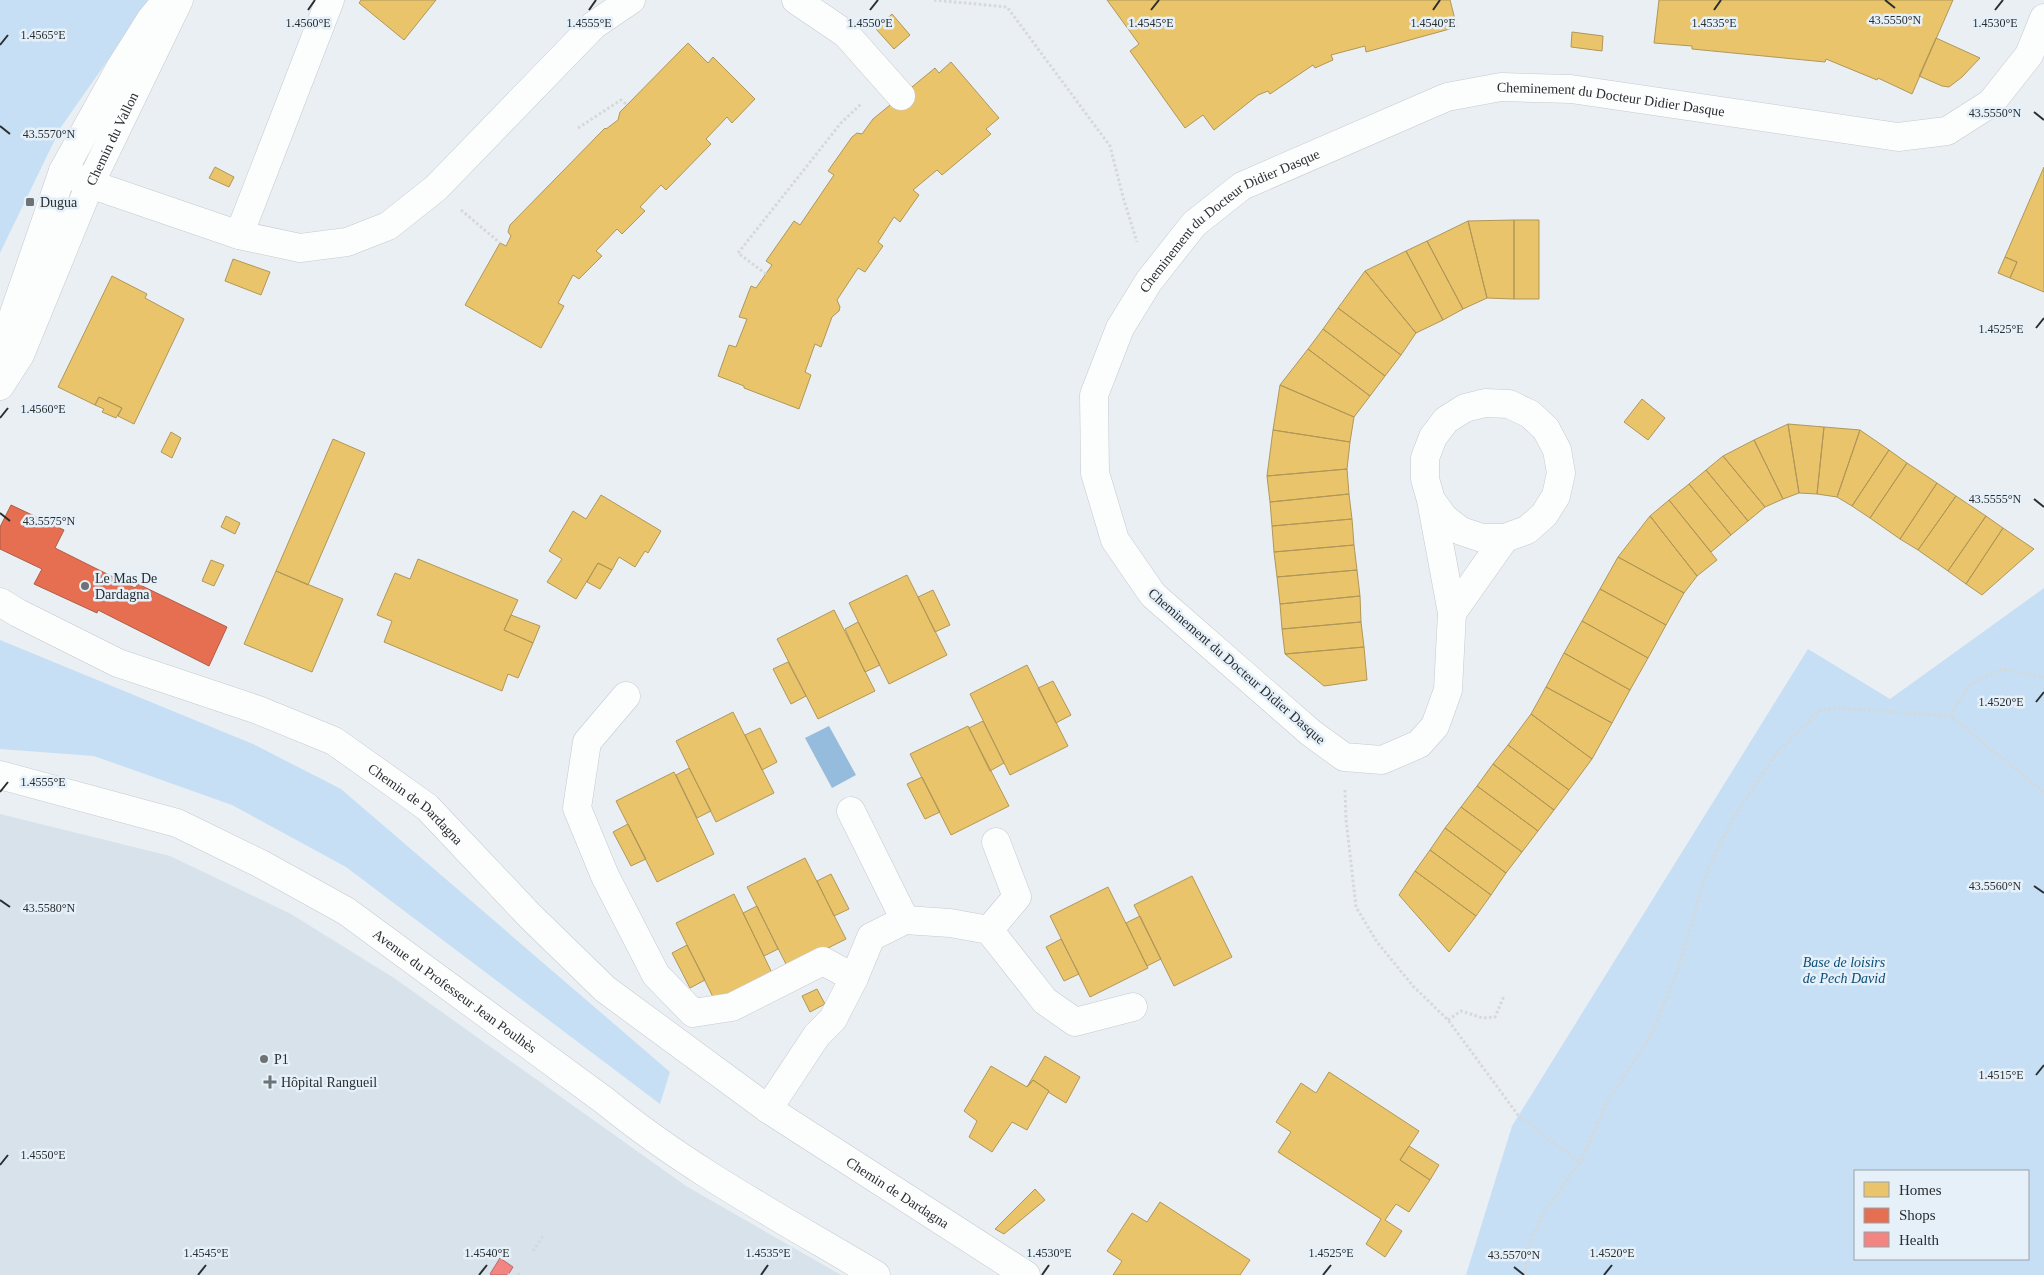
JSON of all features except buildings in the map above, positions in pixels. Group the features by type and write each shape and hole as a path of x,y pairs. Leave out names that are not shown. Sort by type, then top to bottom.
{"street":[{"name":"Chemin du Vallon","path":"0,354 63,171 120,68 151,19 167,0"},
{"name":"Chemin du Vallon","path":"0,386 20,355 90,184 179,0"},
{"path":"239,235 330,0"},
{"path":"63,171 90,184 239,235 300,248 347,242 388,226 436,188 594,25 631,0"},
{"path":"796,0 846,34 900,96"},
{"name":"Cheminement du Docteur Didier Dasque","path":"1431,500 1444,518 1461,531 1482,538 1505,538 1526,530 1544,515 1556,496 1561,472 1557,450 1546,429 1530,414 1509,404 1486,403 1465,408 1446,420 1432,437 1425,458 1425,479 1431,500 1452,613 1448,690 1434,726 1419,744 1382,760 1344,757 1310,734 1153,596 1115,540 1095,473 1094,395 1120,328 1149,281 1194,224 1242,186 1447,98 1501,87 1572,89 1898,137 1947,131 1991,103 2029,55 2044,18"},
{"path":"1452,613 1505,538"},
{"name":"Chemin de Dardagna","path":"0,602 18,613 118,663 258,710 334,741 427,807 530,916 605,989 768,1109 1026,1275"},
{"path":"626,696 587,742 577,808 605,876 656,974 693,1013 732,1007 823,961 854,978"},
{"name":"Avenue du Professeur Jean Poulhès","path":"0,775 178,822 261,864 346,911 605,1102 644,1133 715,1179 876,1275"},
{"path":"851,811 906,920"},
{"path":"989,930 1017,897 996,842"},
{"path":"768,1109 817,1035 833,1019 854,978 871,937 906,920 950,923 989,930 1045,1001 1075,1022 1133,1007"}],"path":[{"path":"934,0 1008,7 1110,146 1123,198 1149,281"},
{"path":"578,128 621,100 627,105"},
{"path":"766,274 738,253 841,123"},
{"path":"436,188 500,243"},
{"path":"1950,716 1970,684 2002,669 2044,677"},
{"path":"1525,1275 1527,1249 1544,1212 1580,1163 1608,1100 1649,1039 1678,970 1706,874 1733,818 1775,755 1820,710 1836,708 1950,716 2044,792"},
{"path":"1344,757 1346,819 1356,907 1377,942 1413,986 1448,1020 1518,1115 1580,1163"},
{"path":"1448,1020 1461,1011 1483,1018 1495,1017 1504,996"},
{"path":"533,1251 542,1236"}],"shaded area":[{"path":"829,726 856,775 832,788 805,738"},
{"name":"Hôpital Rangueil","path":"0,814 170,856 291,914 394,978 686,1186 841,1275 0,1275"}],"green space":[{"path":"0,0 150,0 61,127 0,253"},
{"name":"Base de loisirs de Pech David","path":"2044,588 2044,1275 1466,1275 1512,1126 1808,649 1890,699"},
{"path":"0,640 253,744 341,789 670,1072 660,1104 346,867 232,805 94,756 0,749"}],"place":[{"name":"Dugua","path":"30,202"},
{"name":"Le Mas De Dardagna","path":"85,586"},
{"name":"P1","path":"264,1059"},
{"name":"Hôpital Rangueil","path":"270,1082"}]}
